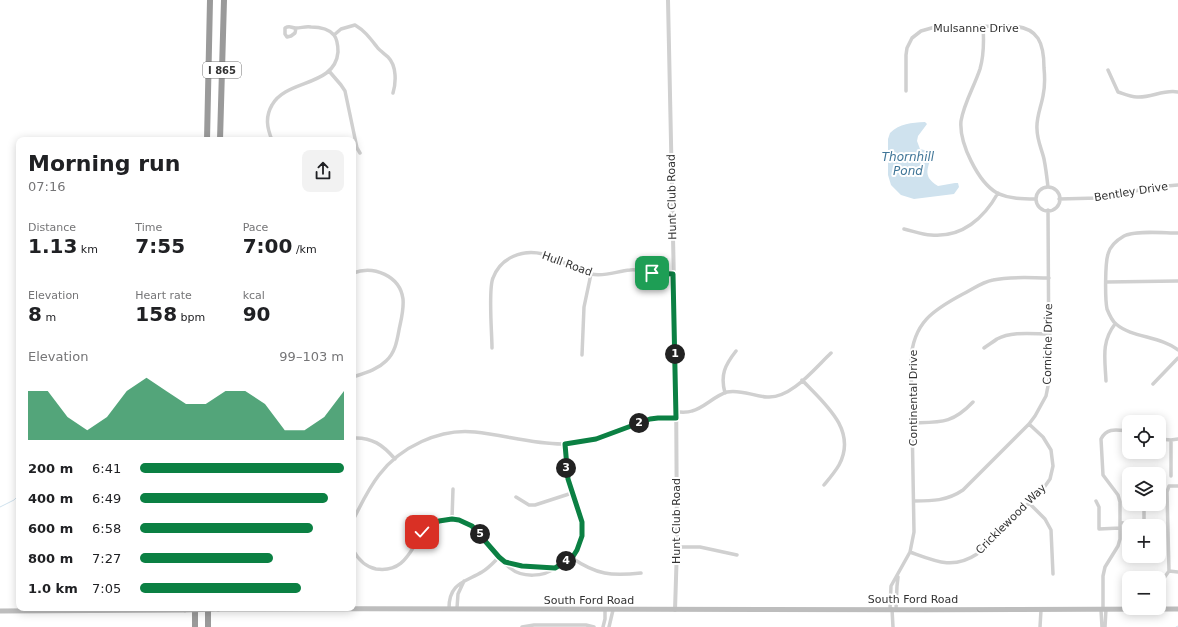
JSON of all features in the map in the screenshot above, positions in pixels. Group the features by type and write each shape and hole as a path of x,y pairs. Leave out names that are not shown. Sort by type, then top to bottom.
{"highway":[{"name":"I 865","path":"207,137 210,0"},
{"name":"I 865","path":"220,137 224,0"},
{"path":"195,611 195,627"},
{"path":"208,611 208,627"}],"main road":[{"name":"South Ford Road","path":"356,609 606,610 1178,609"},
{"name":"South Ford Road","path":"0,611 16,611"}],"street":[{"name":"Hunt Club Road","path":"668,0 676,412 675,610"},
{"path":"271,137 267,124 268,115 272,104 288,91 329,71 338,54 338,45 334,35 323,28 303,26 296,28"},
{"path":"334,35 341,29 349,26 355,26 367,33 377,47 392,62 395,79 393,93"},
{"name":"Mulsanne Drive","path":"906,91 906,55 909,43 916,34 925,29 935,27 1011,26 1023,28 1032,32 1041,42 1044,53 1045,81 1037,132 1046,169 1048,187"},
{"path":"983,27 984,47 981,63 965,107 961,127 966,149 979,174 986,183 998,193 1014,198 1036,199"},
{"path":"1108,70 1118,92 1138,97 1158,93 1178,92"},
{"path":"329,71 341,84 345,91 355,137"},
{"path":"356,143 360,153"},
{"name":"Bentley Drive","path":"1059,199 1101,198 1155,187 1178,186"},
{"path":"1048,187 1056,190 1059,199 1057,206 1051,210 1048,210 1040,207 1036,199 1040,190 1048,187"},
{"path":"904,229 932,236 961,231 982,215 992,204 998,193"},
{"name":"Corniche Drive","path":"914,502 940,500 951,497 959,492 1029,424 1036,416 1046,396 1050,381 1048,210"},
{"path":"1178,233 1135,233 1122,236 1108,252 1106,263 1107,308 1115,324 1127,330 1166,343 1178,350"},
{"name":"Hull Road","path":"492,348 492,278 503,262 515,255 525,252 544,254 591,274 608,275 638,270 659,274 673,274"},
{"path":"356,272 370,270 386,274 393,280 400,290 403,307 396,346 390,357 377,368 356,376"},
{"path":"582,355 584,307 591,274"},
{"name":"Continental Drive","path":"893,609 892,586 910,552 914,532 911,360 912,349 918,332 929,315 942,305 986,282 1001,279 1049,278"},
{"path":"1106,282 1178,281"},
{"path":"1106,381 1105,343 1108,334 1115,324"},
{"path":"984,348 998,339 1013,334 1050,334"},
{"path":"725,393 722,382 723,371 736,351"},
{"path":"676,412 692,411 725,393 731,392 742,392 759,396 774,397 791,390 831,353"},
{"path":"1153,384 1178,358"},
{"path":"802,380 833,413 839,422 843,434 844,446 841,460 824,485"},
{"path":"912,423 943,422 952,419 973,402"},
{"path":"356,515 374,482 384,469 406,451 435,436 473,431 537,442 565,444 596,439 650,419 676,418"},
{"name":"Cricklewood Way","path":"910,552 941,563 955,563 970,559 977,554 1047,484 1052,474 1052,455 1048,444 1029,424"},
{"path":"1102,627 1103,576 1105,567 1118,546 1120,539 1120,502 1118,496 1103,475 1101,439 1104,434 1110,430 1122,431"},
{"path":"356,438 366,439 379,444 395,459"},
{"path":"1166,440 1178,439"},
{"path":"1171,440 1171,476"},
{"path":"356,555 370,567 382,569 393,567 403,562 409,556 419,537 430,526 439,521 452,519 459,520 472,526 509,568 514,571 526,575 545,574 550,572 572,558 580,542 582,530 581,517 566,471 565,444"},
{"path":"1166,577 1169,571 1166,494 1168,488 1171,486 1178,486"},
{"path":"452,519 453,489"},
{"path":"516,497 529,505 535,505 572,493"},
{"path":"1096,501 1099,507 1099,529 1120,528"},
{"path":"1029,503 1045,519 1051,530 1053,574"},
{"path":"676,547 700,547 737,555"},
{"path":"449,608 449,600 459,584 485,570 499,557"},
{"path":"572,558 583,566 599,572 616,574 640,573"},
{"path":"505,562 522,566 555,568"},
{"path":"1169,571 1178,572"},
{"path":"892,627 893,609 899,574"},
{"path":"457,608 458,594 464,581"},
{"path":"603,627 606,610"},
{"path":"609,627 613,610"},
{"path":"1040,627 1041,610"},
{"path":"1103,610 1105,627"},
{"path":"522,627 534,625 586,625 594,627"}],"water":[{"name":"Thornhill Pond","path":"925,122 927,124 918,136 917,141 920,149 932,152 928,170 929,178 938,186 958,183 959,187 954,194 914,199 901,195 891,185 888,175 888,139 890,133 902,125"}],"waterway":[{"path":"0,507 16,498"}],"route":[{"path":"422,532 439,521 452,519 459,520 468,523 476,529 499,557 505,562 529,567 555,568 572,558 577,550 582,536 582,522 566,471 565,444 596,439 650,419 676,418 673,274 652,273"}]}
